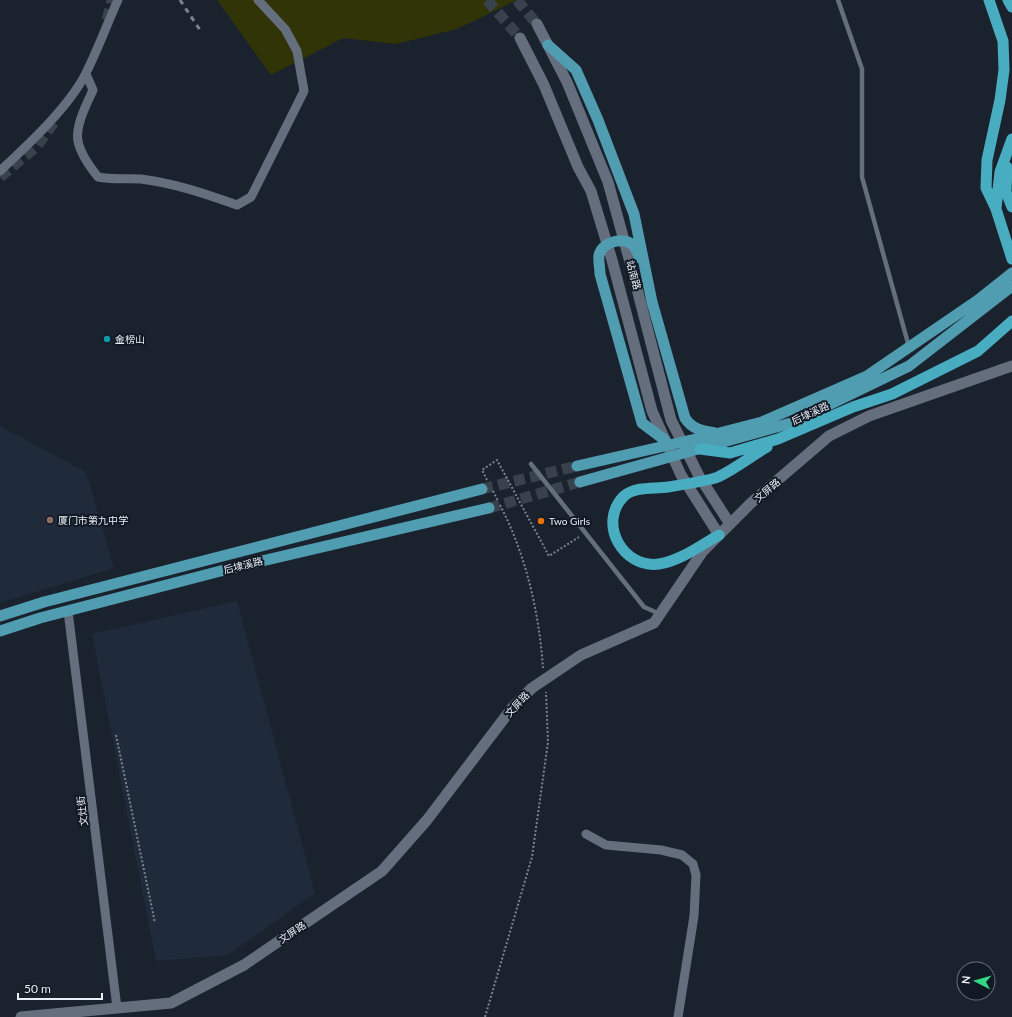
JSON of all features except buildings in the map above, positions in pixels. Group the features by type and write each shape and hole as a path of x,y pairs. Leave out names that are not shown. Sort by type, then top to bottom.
{"highway":[{"path":"989,0 1003,41 1004,70 1000,100 988,160 986,188 996,209 1012,259"},
{"path":"1008,0 1012,7"},
{"path":"996,209 1000,172 1012,139"},
{"path":"1012,152 1007,164 1006,192 1012,207"},
{"path":"996,336 1012,312"},
{"path":"719,535 676,558 659,564 643,562 629,556 614,536 612,524 614,513 625,495 638,489 668,487 717,477 783,438 853,407 892,394 919,382 978,351 1012,321"},
{"path":"700,449 730,453 783,438"}],"main road":[{"path":"548,45 576,70 598,120 634,214 652,302 685,418 690,425 703,431 717,434"},
{"path":"645,271 634,246 628,242 619,241 610,243 602,249 599,255 600,274 642,423 665,440"},
{"path":"577,466 717,434 762,422 867,376 978,300 1012,274"},
{"name":"后埭溪路","path":"580,482 792,423 909,366 1012,286"},
{"name":"后埭溪路","path":"0,616 44,602 488,488"},
{"name":"后埭溪路","path":"0,632 68,611 232,568 489,508"}],"street":[{"path":"86,74 93,90 82,113 78,140 88,164 98,177 109,179 141,179 198,190 237,206 251,197 304,91 297,51 285,29 258,0"},
{"path":"0,171 25,147 64,104 86,74 117,2"},
{"name":"站南路","path":"537,24 567,82 608,182 670,420 698,476 730,524"},
{"name":"站南路","path":"520,38 544,85 578,167 591,191 612,260 652,411 681,475 719,535"},
{"name":"文屏路","path":"21,1017 171,1003 244,965 382,871 427,820 512,708 532,688 581,655 614,639 654,623 704,551 751,503 829,436 869,416 1012,366"},
{"name":"文灶街","path":"68,611 117,1008"},
{"path":"586,834 606,846 660,850 682,855 693,864 696,875 694,916 678,1017"}],"lane":[{"path":"838,0 862,69 862,176 909,347"},
{"path":"531,464 644,607 660,614"}],"path":[{"path":"485,1017 532,857 548,742 541,638 532,595 516,539 488,488 482,470 497,460 549,556 586,533"},
{"path":"116,735 155,923"}],"shaded area":[{"name":"厦门市第九中学","path":"0,426 86,472 114,568 0,603"},
{"path":"237,601 315,893 228,955 156,961 92,634"}],"green space":[{"path":"217,0 517,0 457,29 396,44 343,38 271,75"}],"tunnel":[{"path":"107,20 112,0"},
{"path":"487,0 520,38"},
{"path":"517,0 537,24"},
{"path":"0,177 37,146 56,119"},
{"path":"482,489 577,466"},
{"path":"489,508 580,482"}],"railway":[{"path":"180,0 202,33"}],"place":[{"name":"金榜山","path":"107,339"},
{"name":"厦门市第九中学","path":"50,520"},
{"name":"Two Girls","path":"541,521"}]}
